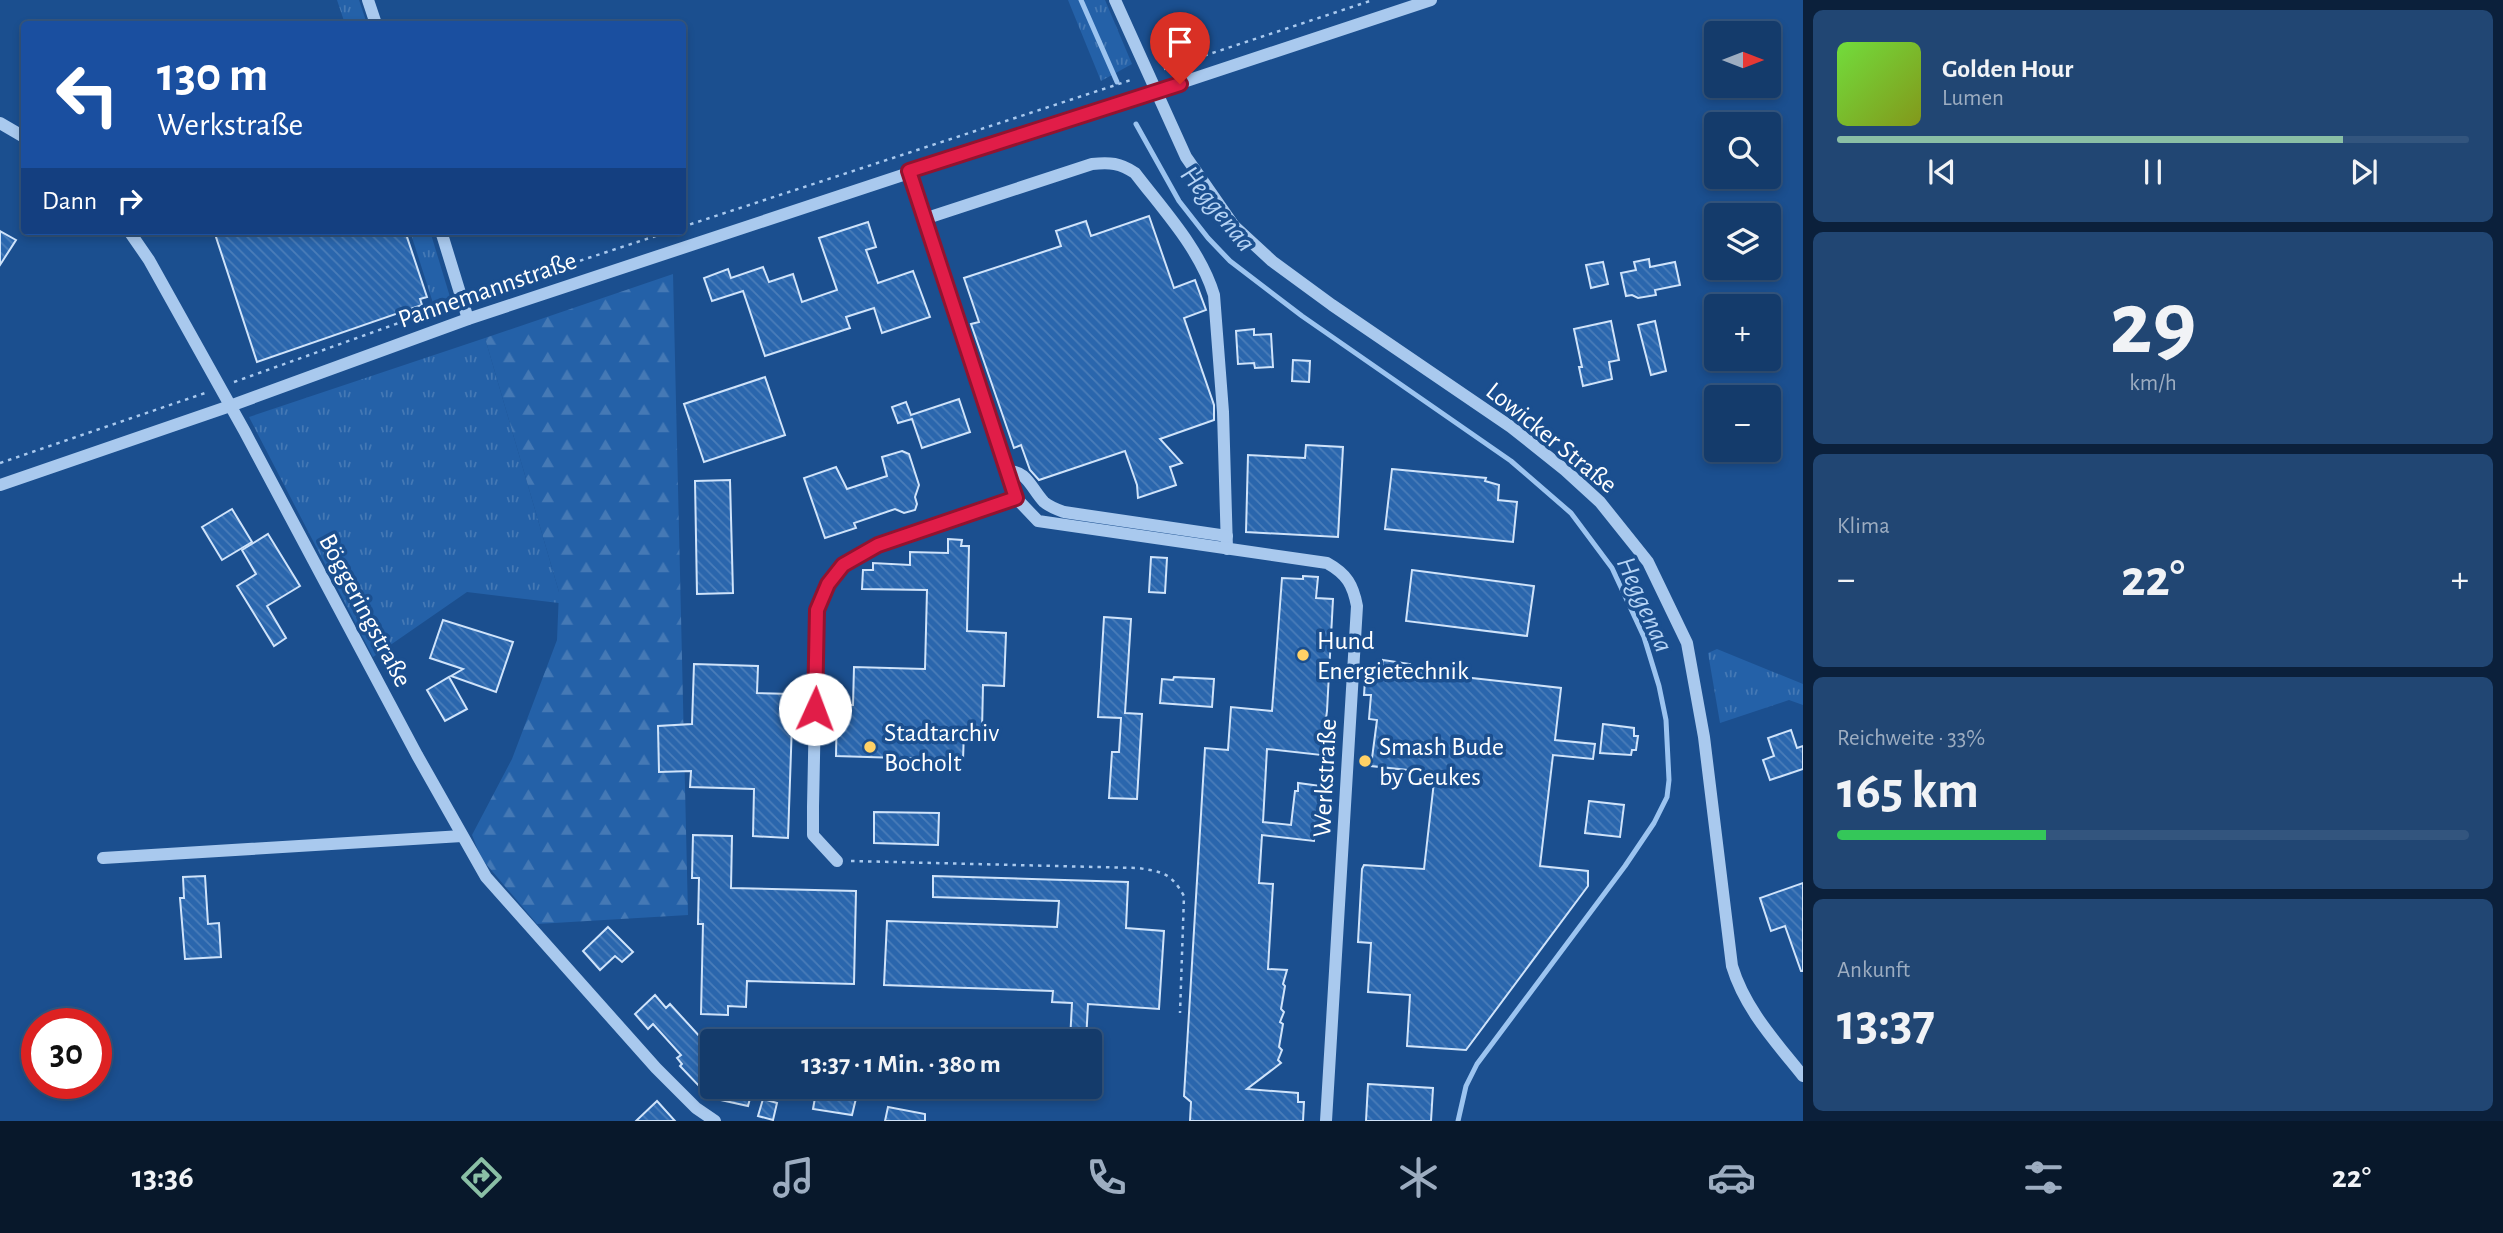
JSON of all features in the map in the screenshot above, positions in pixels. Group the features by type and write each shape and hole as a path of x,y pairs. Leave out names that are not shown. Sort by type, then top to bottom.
{"street":[{"path":"369,0 375,21"},
{"name":"Lowicker Straße","path":"1115,0 1186,157 1234,226 1292,276 1511,426 1600,502 1648,562 1687,643 1704,737 1732,965 1739,990 1803,1076"},
{"name":"Pannemannstraße","path":"0,485 230,406 468,319 1431,0"},
{"path":"0,123 21,135"},
{"path":"924,219 1092,164 1110,162 1123,165 1135,173 1198,259 1209,280 1213,295 1223,412 1227,543 1051,508 1022,473 1015,470 1007,472"},
{"name":"Werkstraße","path":"909,171 1016,498 1038,521 1227,543 1327,563 1348,578 1354,591 1357,606 1326,1121"},
{"name":"Böggeringstraße","path":"132,235 149,260 230,406 486,877 656,1068 696,1108 715,1121"},
{"path":"442,235 468,319"},
{"path":"837,861 813,835 817,610 828,584 843,565 878,545 1016,498"},
{"path":"103,858 462,836"}],"path":[{"path":"686,226 1373,0"},
{"path":"0,463 219,388 462,300 659,235"},
{"path":"837,861 1138,868 1159,872 1175,881 1184,896 1180,1013"}],"green space":[{"path":"337,0 359,0 366,21 344,21"},
{"path":"1068,0 1105,0 1132,64 1101,81"},
{"path":"411,235 431,235 450,297 433,303"},
{"path":"673,274 688,915 537,924 481,858 472,835 512,759 557,640 559,592 485,338"},
{"path":"485,338 559,592 559,603 467,592 373,657 249,417"},
{"path":"1717,649 1803,684 1803,705 1789,700 1720,723 1708,653"}],"building":[{"path":"1149,216 1174,288 1195,280 1206,310 1184,318 1214,405 1214,420 1160,439 1182,463 1170,467 1176,485 1138,498 1137,485 1125,451 1039,480 1030,470 1021,445 1014,448 971,324 979,322 964,278 1061,246 1056,231 1086,221 1091,236"},
{"path":"868,222 876,247 866,250 878,283 913,271 930,317 882,333 874,308 846,317 850,328 765,356 743,291 712,301 704,278 728,269 731,278 763,267 769,282 793,274 802,302 837,290 819,238"},
{"path":"0,231 16,240 0,265"},
{"path":"215,235 406,235 427,297 420,299 422,305 257,362"},
{"path":"1649,259 1650,267 1675,262 1680,285 1655,290 1656,295 1638,298 1626,296 1621,273 1636,270 1634,262"},
{"path":"1603,262 1608,284 1591,288 1586,265"},
{"path":"1611,321 1619,360 1609,362 1612,379 1583,386 1574,329"},
{"path":"1655,321 1666,371 1651,375 1638,325"},
{"path":"1254,329 1254,335 1271,334 1273,367 1255,368 1254,363 1238,364 1236,331"},
{"path":"1293,360 1310,361 1309,382 1292,381"},
{"path":"765,377 785,435 704,462 684,404"},
{"path":"959,399 970,432 922,448 912,419 898,423 892,407 906,402 911,415"},
{"path":"1306,445 1343,447 1338,537 1246,532 1248,455 1305,458"},
{"path":"902,451 909,454 919,485 915,510 904,513 895,509 854,523 856,528 825,538 804,478 836,467 847,489 887,476 882,457"},
{"path":"1392,469 1486,478 1485,481 1499,485 1498,500 1517,502 1513,542 1385,529"},
{"path":"730,480 733,593 697,594 695,481"},
{"path":"232,509 252,542 222,560 202,527"},
{"path":"268,534 300,586 267,606 286,638 274,646 237,586 256,574 242,550"},
{"path":"948,539 962,540 961,546 969,546 967,631 1006,633 1004,686 983,685 982,731 964,731 963,760 836,756 837,705 853,705 854,667 925,669 927,590 862,589 863,570 873,570 873,563 910,565 910,552 948,553"},
{"path":"1151,557 1167,558 1165,593 1149,592"},
{"path":"1412,570 1534,586 1527,636 1406,621"},
{"path":"1303,576 1318,577 1316,598 1333,599 1327,711 1321,755 1267,749 1263,822 1291,825 1298,783 1321,786 1322,794 1314,841 1262,835 1259,883 1273,884 1268,969 1287,970 1281,1009 1284,1012 1280,1022 1283,1024 1279,1047 1282,1050 1278,1060 1281,1063 1247,1089 1298,1093 1298,1102 1304,1102 1303,1121 1190,1121 1191,1102 1184,1096 1205,748 1228,750 1231,707 1272,711 1282,578 1303,579"},
{"path":"1104,617 1131,619 1125,713 1142,714 1137,799 1109,798 1112,752 1119,752 1121,718 1098,717"},
{"path":"443,620 513,642 496,692 451,676 463,669 430,658"},
{"path":"1383,660 1410,664 1409,671 1561,688 1555,740 1595,744 1593,759 1553,755 1540,866 1588,871 1588,886 1466,1050 1407,1046 1410,995 1368,992 1371,943 1358,942 1362,869 1364,865 1424,869 1435,773 1371,766 1377,720 1369,719 1371,695 1364,695 1365,680 1372,680 1373,670 1382,670"},
{"path":"694,664 758,666 757,693 793,694 788,838 753,836 754,789 690,787 691,771 659,772 658,726 692,724"},
{"path":"449,677 467,709 445,721 427,690"},
{"path":"1174,677 1214,679 1212,707 1160,703 1162,679 1173,680"},
{"path":"1603,724 1634,728 1634,736 1638,736 1636,750 1632,750 1631,755 1600,753"},
{"path":"1791,730 1797,748 1803,746 1803,769 1770,780 1763,760 1774,756 1768,738"},
{"path":"1589,801 1624,805 1620,837 1585,833"},
{"path":"874,812 939,813 938,845 874,843"},
{"path":"693,835 732,836 731,888 856,891 854,984 747,981 746,1007 728,1006 728,1015 701,1014 703,924 698,924 699,878 692,878"},
{"path":"205,876 208,924 219,923 221,957 185,959 180,898 184,898 183,877"},
{"path":"933,876 1128,882 1126,928 1164,931 1159,1009 1088,1004 1087,1029 1071,1029 1072,1003 1052,1002 1053,991 884,985 887,921 1057,927 1059,901 933,897"},
{"path":"1803,883 1801,971 1785,926 1771,931 1760,898"},
{"path":"608,927 633,952 622,962 615,956 600,970 583,951"},
{"path":"655,995 666,1008 670,1004 700,1037 700,1085 680,1066 682,1064 677,1058 681,1055 653,1024 648,1029 635,1014"},
{"path":"1368,1084 1433,1088 1431,1121 1366,1121"},
{"path":"716,1099 750,1099 748,1106"},
{"path":"763,1099 777,1103 773,1120 758,1116"},
{"path":"815,1099 856,1099 852,1115 813,1109"},
{"path":"657,1101 675,1121 636,1121"},
{"path":"888,1107 925,1114 925,1121 885,1121"}],"waterway":[{"name":"Heggenaa","path":"1081,0 1117,82"},
{"name":"Heggenaa","path":"1136,124 1179,201 1230,261 1302,316 1511,461 1571,513 1612,568 1644,637 1666,720 1669,780 1667,797 1654,823 1625,866 1477,1064 1466,1086 1458,1121"}],"place":[{"name":"Hund Energietechnik","path":"1303,655"},
{"name":"Stadtarchiv Bocholt","path":"870,747"},
{"name":"Smash Bude by Geukes","path":"1365,761"}],"route":[{"path":"815,709 817,610 828,584 843,565 878,545 1016,498 909,171 1180,84"}]}
